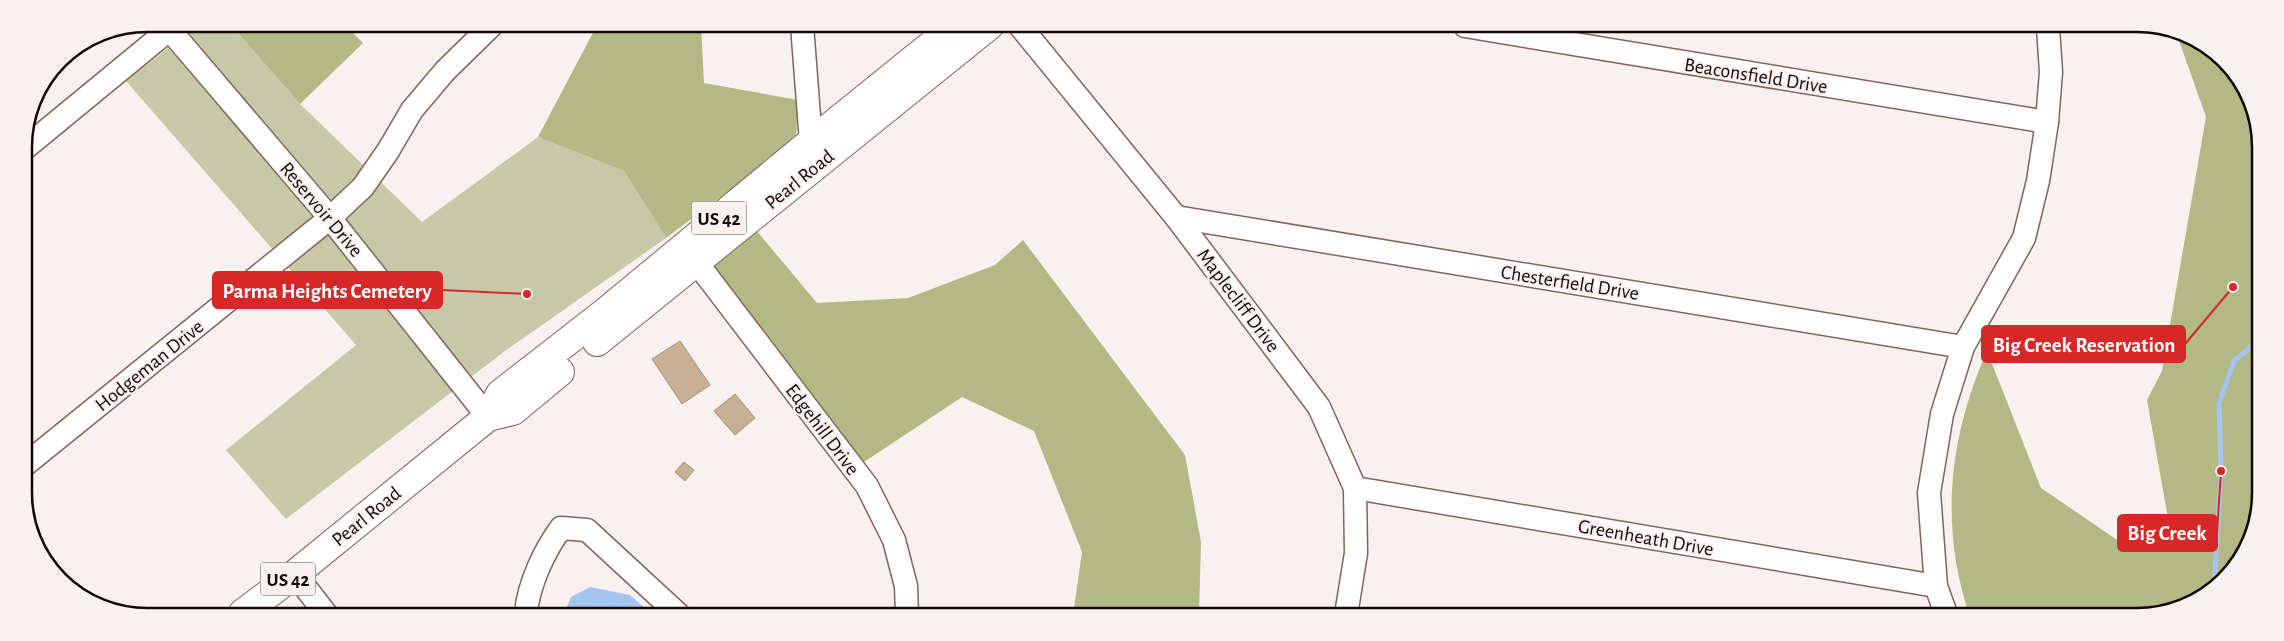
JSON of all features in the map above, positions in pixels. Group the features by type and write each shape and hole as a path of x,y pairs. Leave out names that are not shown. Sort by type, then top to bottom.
{"main road":[{"name":"Pearl Road","path":"250,608 295,574 488,417 500,394 604,313 810,142 947,32"},
{"name":"Pearl Road","path":"488,417 513,411 983,32"}],"street":[{"path":"33,141 159,32"},
{"name":"Reservoir Drive","path":"167,32 330,218 488,417"},
{"name":"Hodgeman Drive","path":"32,459 330,218 363,187 388,151 412,110 445,72 485,32"},
{"path":"802,32 810,142"},
{"name":"Maplecliff Drive","path":"1025,32 1176,217 1319,407 1355,488 1356,553 1347,608"},
{"name":"Beaconsfield Drive","path":"1501,32 2047,122"},
{"path":"1944,608 1936,586 1929,493 1942,414 1963,347 2024,238 2038,181 2047,122 2051,72 2048,32"},
{"name":"Chesterfield Drive","path":"1176,217 1963,347"},
{"name":"Edgehill Drive","path":"697,263 867,486 894,540 906,586 907,608"},
{"name":"Greenheath Drive","path":"1355,488 1936,586"},
{"path":"526,608 527,600 536,575 555,536 561,528 587,530 672,608"},
{"path":"295,574 321,608"}],"green space":[{"path":"189,32 237,32 300,104 422,222 538,137 624,171 666,238 505,351 286,519 226,450 356,345 126,81"},
{"path":"237,32 352,32 363,43 300,104"},
{"path":"593,32 701,32 704,83 798,100 796,140 666,238 624,171 538,137"},
{"path":"2179,41 2187,44 2212,61 2228,78 2240,97 2251,133 2252,493 2251,508 2240,544 2228,563 2212,580 2187,597 2166,605 2151,608 1967,608 1960,583 1954,550 1953,483 1957,449 1964,416 1974,383 1987,351 2041,488 2126,546 2169,524 2147,400 2162,371 2206,117"},
{"path":"756,230 817,303 908,298 995,265 1023,240 1185,455 1201,542 1199,608 1074,608 1082,552 1034,431 962,397 864,462 710,269"}],"water":[{"path":"590,587 630,595 645,608 566,608 571,597"}],"building":[{"path":"680,341 710,385 682,404 652,359"},
{"path":"735,394 755,418 735,435 714,411"},
{"path":"684,462 694,470 685,481 675,472"}],"waterway":[{"path":"2215,578 2221,471 2219,403 2234,361 2252,346"}],"place":[{"name":"Big Creek Reservation","path":"2233,287"},
{"name":"Parma Heights Cemetery","path":"527,294"},
{"name":"Big Creek","path":"2221,471"}]}
